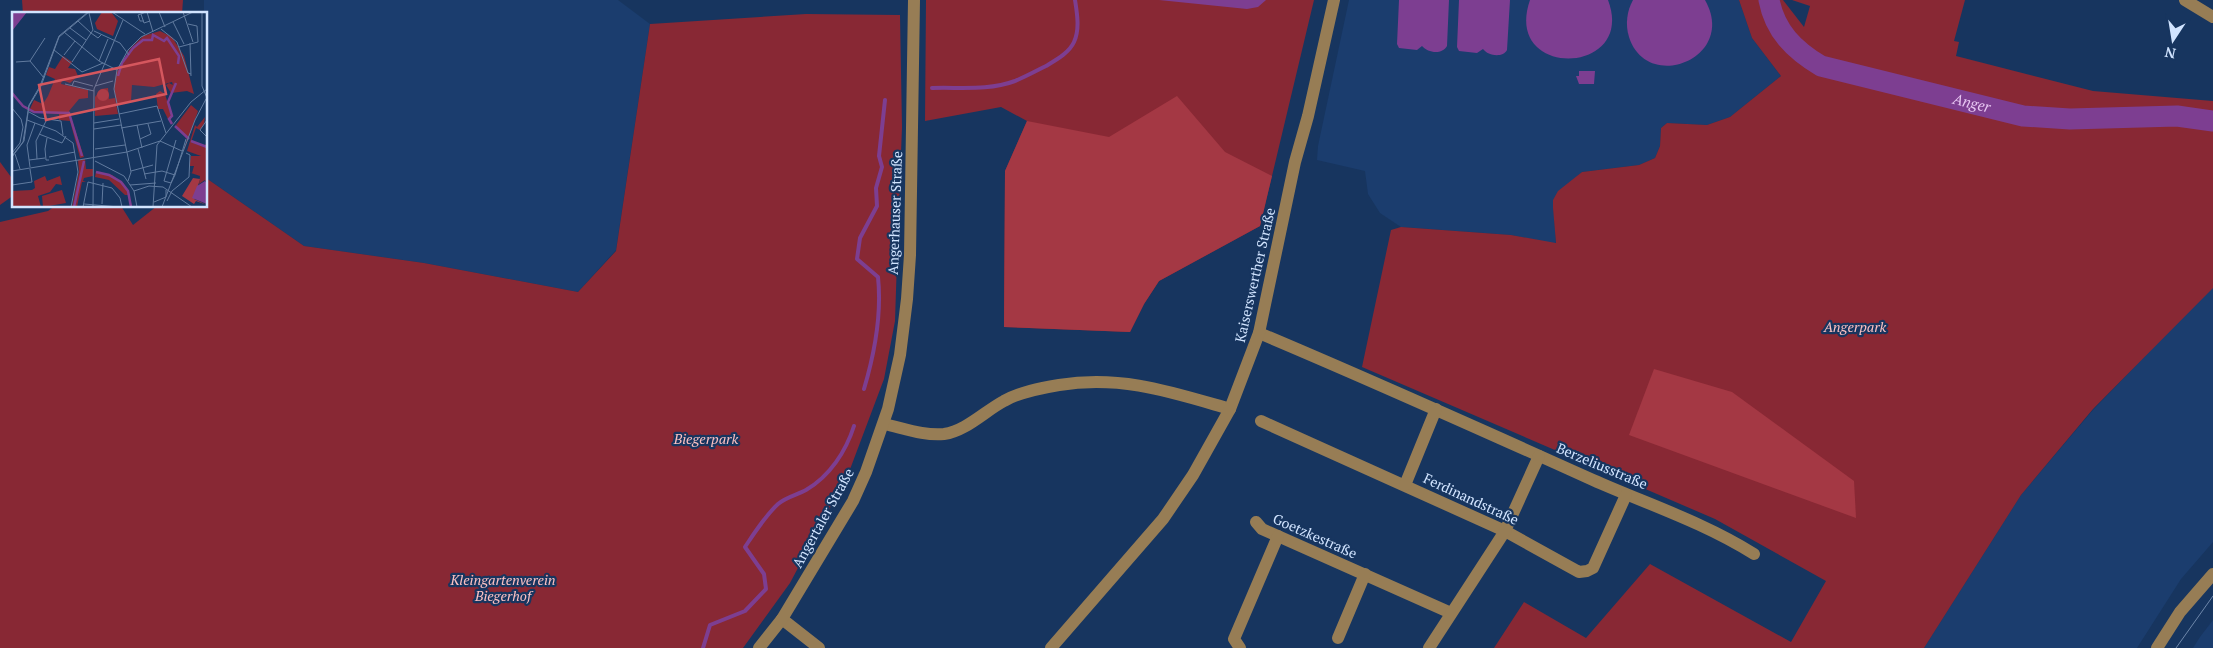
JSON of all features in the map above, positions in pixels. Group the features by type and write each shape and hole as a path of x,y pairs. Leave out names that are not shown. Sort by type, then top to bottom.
{"street":[{"name":"Angerhauser Straße","path":"884,424 900,355 907,299 910,256 914,0"},
{"name":"Kaiserswerther Straße","path":"1051,648 1162,519 1194,475 1230,409 1259,333 1295,162 1308,116 1334,0"},
{"path":"2189,1 2213,17"},
{"name":"Berzeliusstraße","path":"1259,333 1436,409 1626,495 1701,524 1754,554"},
{"path":"884,424 918,432 945,434 966,426 1004,400 1059,385 1088,383 1126,382 1151,386 1230,409"},
{"path":"1405,485 1436,409"},
{"name":"Ferdinandstraße","path":"1261,420 1505,531 1578,572 1587,571 1592,568 1626,495"},
{"name":"Angertaler Straße","path":"759,648 782,619 853,501 884,424"},
{"path":"1429,648 1505,531 1539,456"},
{"name":"Goetzkestraße","path":"1256,522 1262,529 1451,613"},
{"path":"1240,648 1234,639 1278,536"},
{"name":"Goetzkestraße","path":"1338,638 1365,574"},
{"path":"2157,648 2180,612 2213,574"},
{"path":"782,619 819,648"}],"shaded area":[{"path":"204,0 618,0 650,24 616,250 578,292 424,263 304,246 208,179 208,12 204,12"},
{"path":"1159,0 1266,0 1258,7 1247,9"},
{"path":"1349,0 1739,0 1752,38 1781,76 1730,117 1707,125 1667,123 1661,128 1660,146 1655,158 1639,165 1582,172 1553,200 1556,244 1511,235 1401,227 1380,213 1368,194 1365,171 1317,160 1318,146"},
{"path":"1399,0 1449,0 1447,46 1445,49 1435,52 1422,46 1417,50 1399,48 1397,44"},
{"path":"1459,0 1510,0 1507,50 1505,53 1495,55 1483,49 1477,53 1459,51 1457,47"},
{"path":"1530,0 1608,0 1612,25 1604,43 1589,54 1569,58 1550,55 1534,44 1527,26"},
{"path":"1633,0 1705,0 1712,21 1710,38 1700,52 1686,62 1670,66 1653,63 1639,54 1629,37 1627,18"},
{"path":"1579,71 1595,71 1594,84 1579,84 1576,76 1579,76"},
{"path":"1177,96 1225,152 1272,176 1260,226 1159,281 1144,304 1130,332 1004,327 1005,171 1027,121 1109,137"},
{"path":"2213,288 2213,542 2181,579 2137,648 1924,648 2021,495 2093,410"},
{"path":"1654,369 1732,392 1854,481 1856,518 1629,435"},
{"path":"2213,620 2213,648 2193,648 2200,637"}],"green space":[{"path":"22,0 183,0 182,12 23,12"},
{"path":"926,0 1314,0 1260,226 1159,281 1144,304 1130,332 1004,327 1005,171 1027,121 1001,107 925,121"},
{"name":"Angerpark","path":"1739,0 1783,0 1804,27 1810,6 1792,0 1965,0 1954,41 1959,42 1956,56 2093,91 2213,101 2213,288 2093,409 2021,495 1924,648 1494,648 1524,602 1586,638 1650,564 1791,642 1826,581 1715,519 1362,367 1391,230 1401,227 1511,235 1556,243 1553,200 1558,191 1582,172 1639,165 1655,158 1660,146 1661,128 1667,123 1707,125 1730,117 1781,76 1752,38"},
{"name":"Biegerpark","path":"806,14 900,15 902,127 895,321 884,379 849,472 790,583 743,648 0,648 0,222 48,211 52,208 122,208 133,225 154,208 208,208 208,179 304,246 424,263 578,292 616,251 650,24"},
{"path":"0,162 12,178 12,196 0,205"}],"waterway":[{"path":"932,88 995,86 1023,78 1046,66 1062,56 1074,42 1078,21 1075,0"},
{"name":"Anger","path":"1769,0 1776,21 1787,39 1802,53 1821,66 2023,116 2070,119 2177,116 2213,121"},
{"path":"864,389 877,333 879,291 878,277 857,259 860,238 877,206 876,188 882,167 879,156 885,100"},
{"path":"703,648 710,625 745,611 766,589 764,574 745,547 764,519 778,504 806,490 830,470 842,454 854,426"}],"tram line":[{"path":"2176,648 2213,596"}],"park label":[{"name":"Kleingartenverein Biegerhof","path":"503,588"}]}
